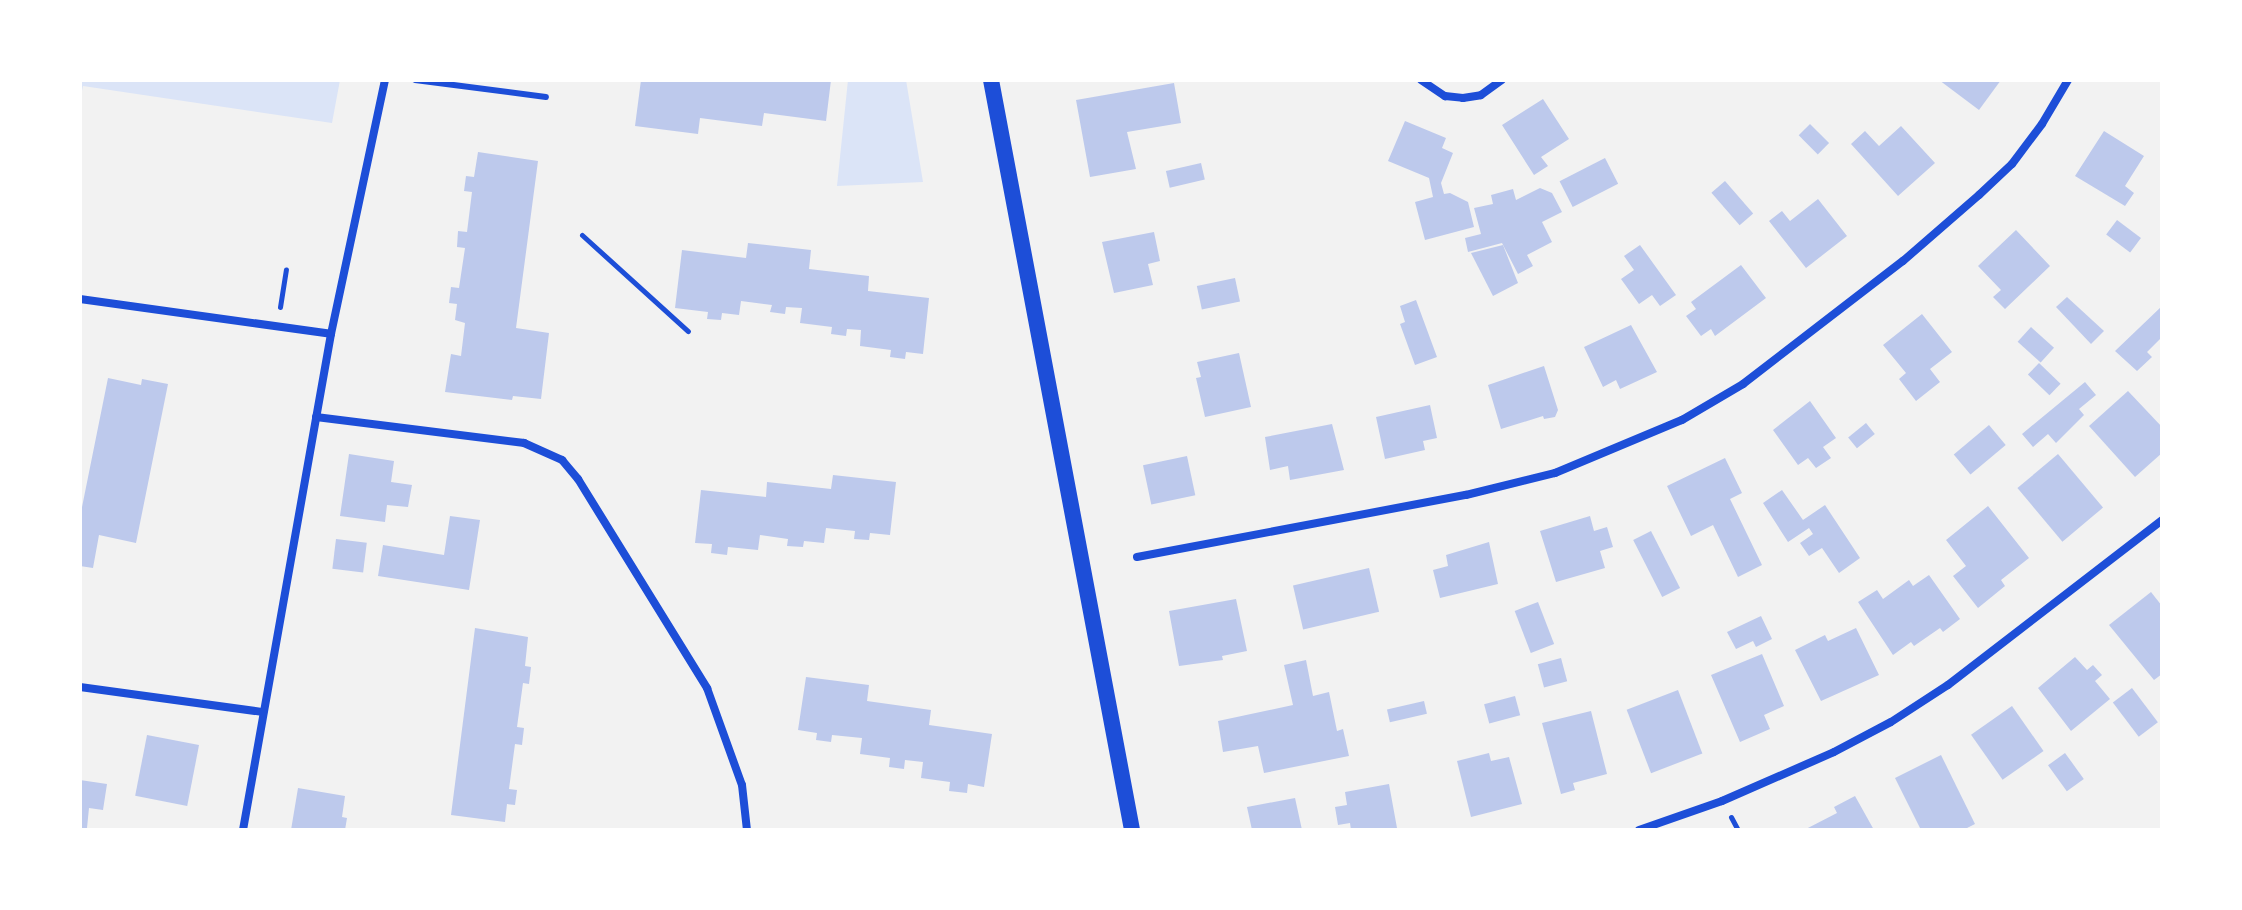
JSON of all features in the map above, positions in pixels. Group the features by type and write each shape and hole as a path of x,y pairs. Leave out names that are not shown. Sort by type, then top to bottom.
{"main road":[{"path":"991,80 1132,830"}],"street":[{"path":"243,830 331,334 385,80"},
{"path":"1421,80 1445,96 1463,98 1481,95 1502,80"},
{"path":"1137,557 1466,495 1540,477 1615,452 1682,420 1743,384 1903,261 1969,204 2012,164 2042,124 2068,80"},
{"path":"80,299 331,334"},
{"path":"316,417 524,443 562,460 578,479 707,688 742,785 747,830"},
{"path":"1639,830 1683,817 1736,795 1834,752 1891,722 1948,685 2162,520"},
{"path":"80,687 263,712"}],"lane":[{"path":"415,80 546,97"}],"path":[{"path":"582,235 688,331"},
{"path":"278,328 286,269"}],"shaded area":[{"path":"80,80 340,80 332,123 83,86 80,101"},
{"path":"848,80 906,80 923,182 837,186"}],"building":[{"path":"641,80 831,80 826,121 764,113 762,126 700,118 698,134 635,126"},
{"path":"1939,80 2001,80 1979,110"},
{"path":"1174,83 1181,123 1127,132 1136,169 1090,177 1076,100"},
{"path":"1543,99 1569,139 1541,157 1548,166 1534,175 1502,125"},
{"path":"1405,121 1446,138 1442,148 1453,153 1441,183 1444,194 1450,193 1468,202 1474,227 1425,240 1415,202 1433,197 1429,178 1388,161"},
{"path":"1810,124 1829,143 1818,154 1799,135"},
{"path":"1901,126 1935,163 1898,196 1851,144 1865,131 1879,146"},
{"path":"2104,131 2144,156 2125,186 2134,193 2125,206 2075,176"},
{"path":"478,152 538,161 516,328 549,333 541,399 513,396 512,400 445,392 451,354 461,356 465,323 455,320 457,304 449,303 451,287 459,288 465,248 457,247 458,231 467,232 472,192 464,191 466,176 474,177"},
{"path":"1605,158 1618,184 1573,207 1560,181"},
{"path":"1201,163 1205,180 1170,188 1166,171"},
{"path":"1725,181 1753,213 1740,225 1711,193"},
{"path":"1540,188 1552,193 1562,212 1542,222 1552,242 1527,255 1533,266 1518,274 1502,243 1468,252 1465,238 1481,234 1474,208 1493,204 1491,195 1513,189 1516,200"},
{"path":"1818,199 1847,236 1806,268 1769,221 1782,211 1790,221"},
{"path":"2117,220 2141,238 2130,252 2106,234"},
{"path":"2016,230 2050,266 2005,309 1993,297 2001,290 1978,266"},
{"path":"1154,232 1160,261 1148,264 1153,285 1114,293 1102,242"},
{"path":"748,243 811,250 809,269 869,276 868,291 929,298 923,354 906,352 905,359 890,357 891,350 860,346 861,330 847,329 846,336 831,334 832,327 800,323 802,308 786,307 785,314 770,312 772,305 741,301 739,315 722,313 721,320 707,319 708,312 675,308 682,250 746,258"},
{"path":"1503,245 1518,283 1493,296 1471,253"},
{"path":"1640,245 1676,295 1660,306 1652,295 1639,304 1621,279 1634,270 1624,256"},
{"path":"1741,265 1766,298 1715,336 1711,329 1701,336 1686,316 1696,309 1691,302"},
{"path":"1235,278 1240,301 1202,310 1197,286"},
{"path":"2067,297 2104,331 2091,344 2056,307"},
{"path":"1416,300 1437,357 1415,365 1400,324 1405,322 1400,306"},
{"path":"2162,306 2162,337 2147,352 2152,357 2137,371 2115,351"},
{"path":"1922,314 1952,352 1930,369 1940,382 1916,401 1899,379 1906,373 1883,345"},
{"path":"1631,325 1657,372 1620,389 1616,380 1603,387 1584,347"},
{"path":"2031,327 2054,348 2041,363 2018,342"},
{"path":"1239,353 1251,407 1205,417 1196,378 1201,377 1197,362"},
{"path":"2039,363 2061,384 2049,395 2028,375"},
{"path":"1544,366 1558,410 1555,417 1544,419 1543,416 1501,429 1488,385"},
{"path":"108,378 141,385 142,379 168,384 136,543 99,535 93,568 80,566 80,517"},
{"path":"2085,382 2096,395 2079,409 2084,415 2056,443 2048,434 2033,447 2022,434"},
{"path":"2128,391 2162,427 2162,453 2135,477 2089,426"},
{"path":"1810,401 1836,438 1823,447 1831,458 1816,468 1808,458 1798,465 1773,430"},
{"path":"1430,405 1437,438 1423,441 1425,450 1385,459 1376,417"},
{"path":"1866,423 1875,434 1857,448 1848,437"},
{"path":"1332,424 1344,470 1290,480 1288,466 1270,470 1265,437"},
{"path":"1989,425 2006,445 1970,474 1954,455"},
{"path":"349,454 394,461 391,482 412,485 408,507 387,505 385,522 340,516"},
{"path":"2058,454 2103,508 2062,542 2017,488"},
{"path":"1187,456 1195,495 1151,504 1143,465"},
{"path":"1725,458 1742,493 1730,499 1762,565 1738,577 1713,525 1691,536 1667,486"},
{"path":"833,475 896,482 890,535 870,533 869,540 854,539 855,531 826,528 824,543 804,541 803,547 787,546 788,539 760,535 758,550 728,547 727,555 711,553 712,544 695,543 701,490 766,497 767,482 831,489"},
{"path":"1782,490 1803,520 1825,505 1860,558 1839,573 1822,548 1809,556 1800,543 1813,534 1809,528 1788,542 1763,503"},
{"path":"1988,506 2029,558 2001,580 2005,586 1978,608 1953,576 1966,566 1946,540"},
{"path":"450,516 480,520 469,590 378,576 383,545 444,555"},
{"path":"1590,516 1594,531 1607,527 1613,547 1600,551 1605,568 1556,582 1540,531"},
{"path":"1651,531 1680,588 1662,597 1633,540"},
{"path":"336,539 367,543 363,573 332,569"},
{"path":"1489,542 1498,584 1440,598 1433,570 1448,566 1446,555"},
{"path":"1369,568 1379,612 1303,629 1293,586"},
{"path":"1929,575 1960,619 1943,632 1940,628 1914,646 1911,642 1893,655 1858,602 1877,590 1883,599 1909,580 1913,586"},
{"path":"2151,592 2162,606 2162,674 2154,680 2109,625"},
{"path":"1236,599 1247,651 1222,656 1223,660 1179,666 1169,611"},
{"path":"1538,602 1554,644 1531,653 1515,611"},
{"path":"1761,616 1772,639 1756,647 1753,641 1736,649 1727,632"},
{"path":"475,628 528,637 525,666 531,667 529,684 523,683 517,727 524,728 522,745 515,744 509,789 517,790 515,805 507,804 505,822 451,815"},
{"path":"1856,628 1879,675 1821,701 1795,650 1825,635 1828,641"},
{"path":"1762,654 1784,706 1764,715 1770,729 1740,742 1711,675"},
{"path":"2075,657 2087,670 2093,665 2102,675 2095,681 2110,699 2071,731 2038,688"},
{"path":"1561,658 1567,681 1544,687 1538,664"},
{"path":"1306,660 1313,696 1329,692 1337,731 1343,729 1349,756 1264,773 1258,746 1223,752 1218,721 1293,705 1284,665"},
{"path":"806,677 869,685 867,701 931,710 929,725 992,734 984,787 968,784 967,793 949,791 950,782 921,778 923,762 905,760 904,769 889,767 890,758 860,754 862,738 832,735 831,742 816,740 817,733 798,730"},
{"path":"2132,688 2158,722 2139,737 2113,702"},
{"path":"1678,690 1702,753 1651,773 1627,710"},
{"path":"1515,696 1520,715 1489,724 1484,704"},
{"path":"1424,701 1427,714 1390,722 1387,710"},
{"path":"2012,706 2044,751 2003,780 1971,735"},
{"path":"1591,711 1607,774 1573,783 1575,790 1561,794 1542,723"},
{"path":"147,735 199,745 187,806 135,796"},
{"path":"1489,753 1491,761 1509,757 1522,804 1471,817 1457,761"},
{"path":"2065,753 2084,779 2067,791 2048,765"},
{"path":"1941,755 1975,824 1963,830 1921,830 1895,778"},
{"path":"80,780 107,784 103,810 89,808 87,828 80,828"},
{"path":"1389,784 1397,828 1351,830 1350,823 1338,825 1335,807 1347,805 1345,792"},
{"path":"298,788 345,796 342,817 347,818 345,830 291,830"},
{"path":"1855,796 1874,830 1804,830 1837,813 1834,807"},
{"path":"1295,798 1302,830 1252,830 1247,807"}]}
